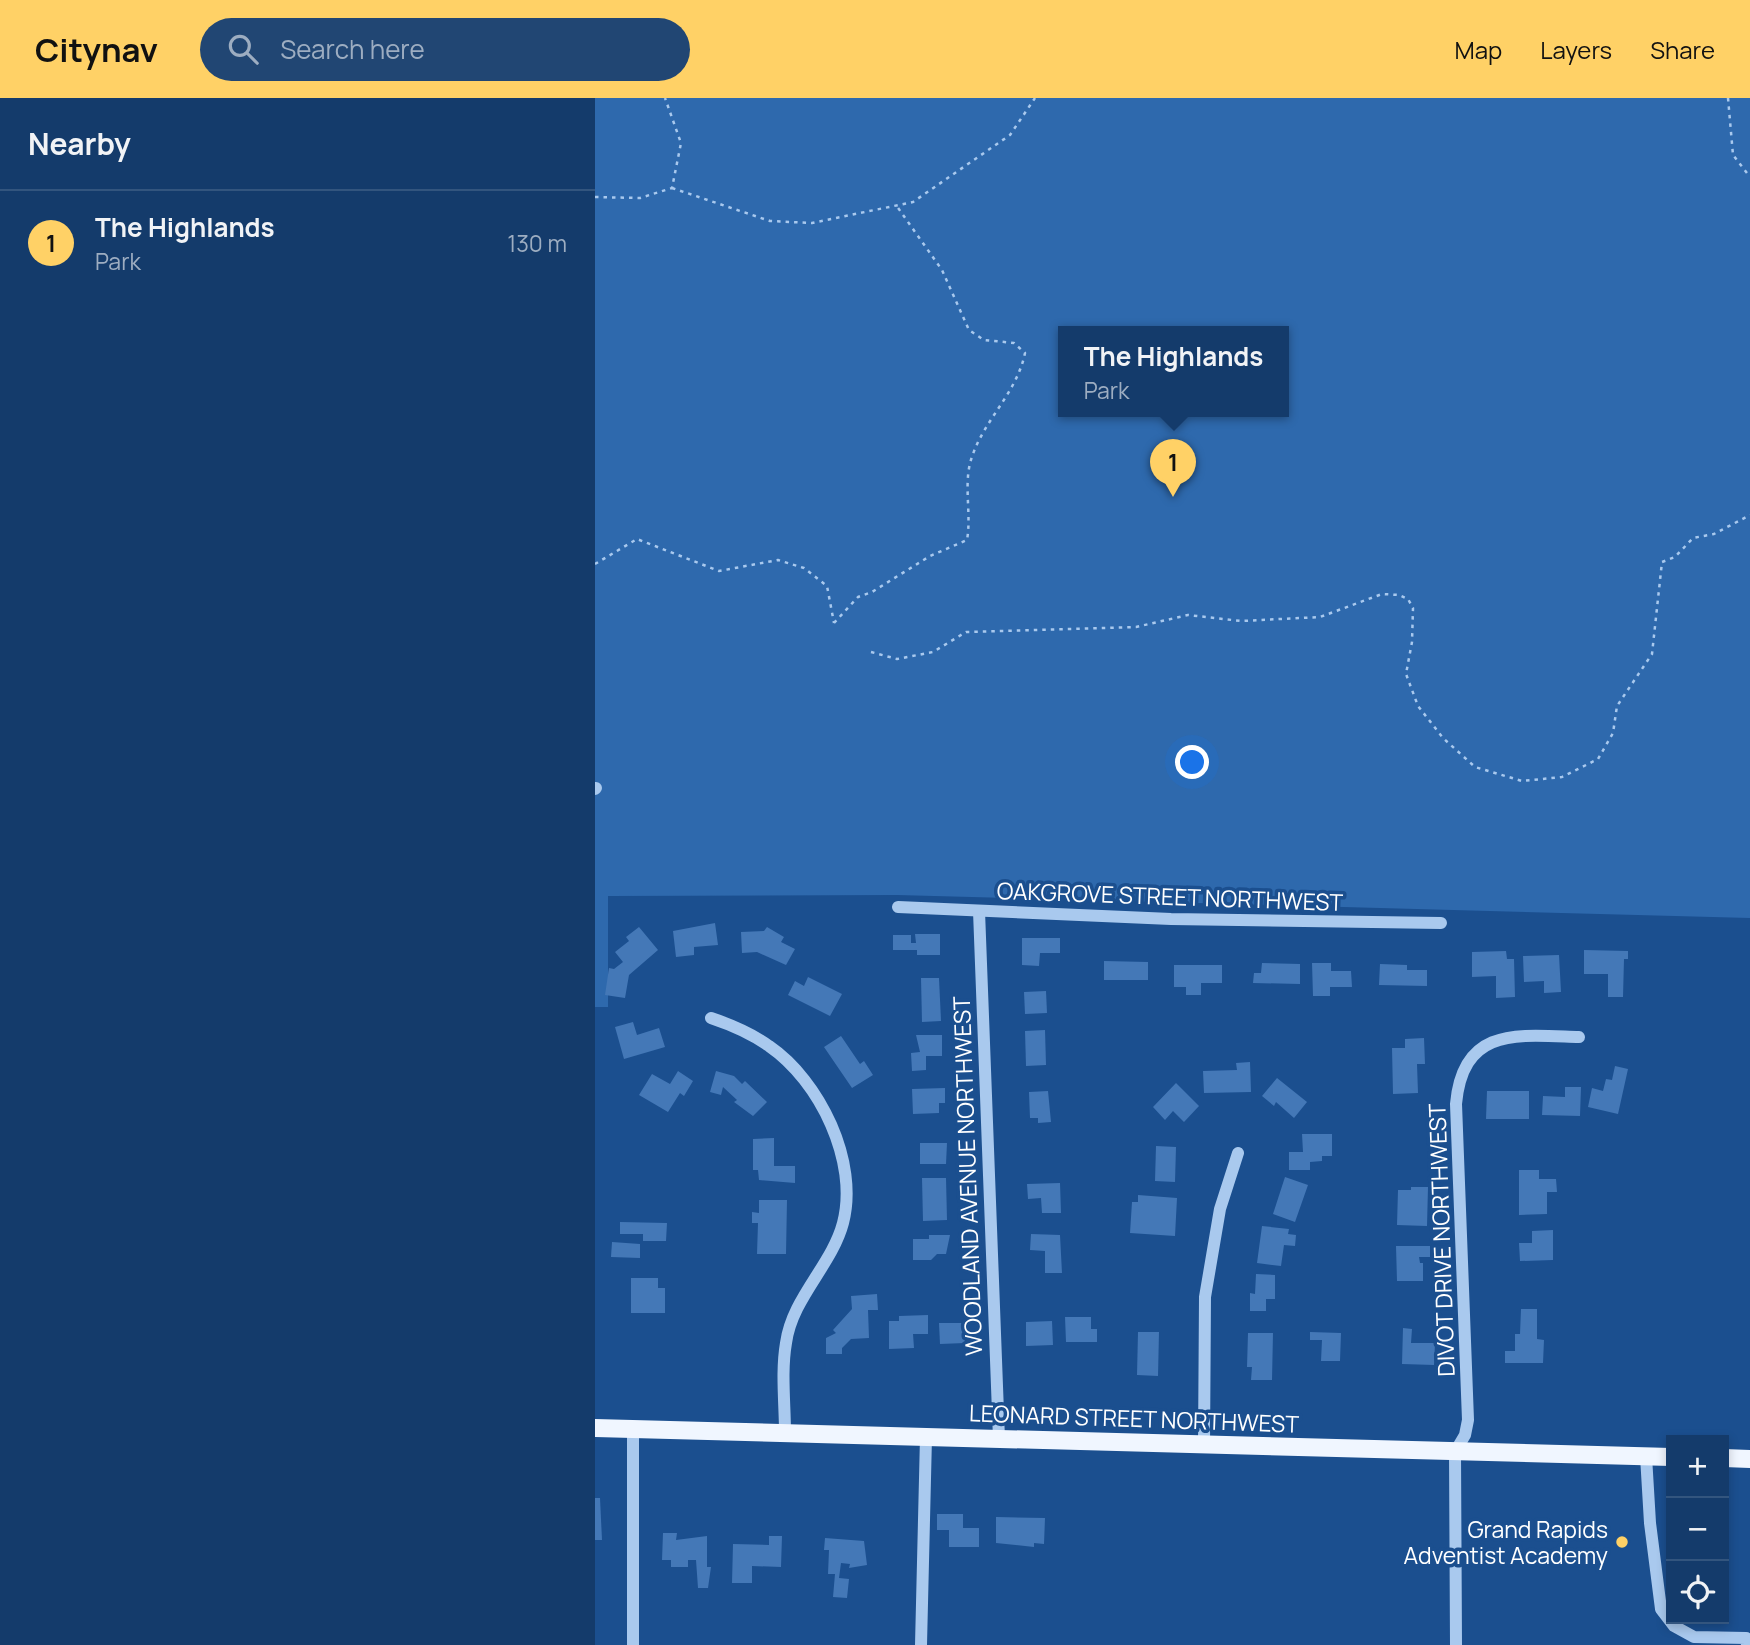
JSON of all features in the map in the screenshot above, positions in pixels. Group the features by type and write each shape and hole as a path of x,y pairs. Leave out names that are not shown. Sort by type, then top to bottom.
{"main road":[{"name":"LEONARD STREET NORTHWEST","path":"595,1428 1666,1457"},
{"path":"1729,1458 1750,1459"}],"street":[{"name":"OAKGROVE STREET NORTHWEST","path":"898,907 1441,923"},
{"name":"WOODLAND AVENUE NORTHWEST","path":"979,911 999,1439"},
{"path":"712,1018 757,1038 783,1058 828,1116 842,1150 849,1189 843,1224 794,1319 786,1343 785,1433"},
{"name":"DIVOT DRIVE NORTHWEST","path":"1455,1452 1465,1436 1468,1420 1458,1081 1470,1056 1494,1040 1518,1035 1579,1037"},
{"path":"1204,1445 1205,1297 1220,1209 1238,1153"},
{"path":"633,1429 633,1645"},
{"path":"921,1645 926,1437"},
{"path":"1455,1452 1456,1645"},
{"path":"1646,1456 1661,1609 1674,1626 1693,1637 1710,1641 1747,1641"}],"path":[{"path":"665,98 681,143 672,188"},
{"path":"595,197 640,198 672,188 770,221 812,223 913,202 1010,135 1035,98"},
{"path":"1728,98 1733,155 1750,177"},
{"path":"595,564 637,540 719,571 778,560 804,568 827,586 834,623 858,597 872,592 930,556 967,540 971,517 969,468 973,453 1020,374 1025,354 1014,344 984,340 969,330 941,270 896,205"},
{"path":"871,652 897,659 933,652 966,632 1136,627 1188,615 1241,621 1320,617 1382,594 1399,595 1408,599 1413,608 1412,642 1406,674 1418,706 1443,738 1475,767 1522,781 1562,776 1598,760 1613,733 1617,706 1652,654 1662,562 1675,556 1693,538 1714,534 1750,515"}],"shaded area":[{"path":"595,98 1750,98 1750,918 897,895 608,896 608,1007 595,1007"}],"building":[{"path":"715,923 718,945 694,947 694,955 676,957 673,931"},
{"path":"639,927 658,950 629,975 625,998 605,995 609,968 614,969 623,962 615,952 629,941 626,937"},
{"path":"767,927 784,937 781,942 795,949 786,965 757,952 742,953 741,932 764,931"},
{"path":"915,934 940,934 940,955 917,955 917,950 893,950 893,935 911,935 911,943 916,943"},
{"path":"1022,938 1060,938 1060,953 1040,953 1039,966 1022,965"},
{"path":"1584,950 1628,951 1628,959 1624,959 1623,997 1608,997 1608,974 1584,974"},
{"path":"1506,951 1507,959 1514,959 1515,997 1496,998 1496,976 1472,977 1472,952"},
{"path":"1559,955 1561,992 1544,993 1544,981 1524,982 1523,956"},
{"path":"1104,961 1148,962 1148,980 1104,980"},
{"path":"1262,963 1300,964 1300,984 1253,983 1254,973 1261,973"},
{"path":"1312,963 1331,963 1331,971 1351,971 1352,987 1330,987 1330,996 1313,996"},
{"path":"1380,964 1407,965 1407,970 1427,970 1427,986 1379,985"},
{"path":"1174,965 1222,965 1222,983 1201,983 1201,995 1186,995 1186,987 1174,987"},
{"path":"808,977 842,994 830,1016 788,995 795,981 804,986"},
{"path":"921,978 939,978 941,1021 922,1022"},
{"path":"1046,991 1047,1013 1025,1014 1024,992"},
{"path":"633,1022 637,1035 659,1028 665,1047 624,1059 615,1027"},
{"path":"1045,1030 1046,1065 1026,1066 1025,1031"},
{"path":"916,1035 942,1035 942,1056 926,1056 926,1070 912,1071 911,1053 920,1052"},
{"path":"841,1036 860,1064 864,1061 873,1075 852,1088 824,1047"},
{"path":"1424,1038 1425,1064 1417,1064 1418,1093 1393,1094 1392,1048 1405,1048 1405,1039"},
{"path":"1250,1062 1251,1092 1204,1093 1203,1071 1237,1070 1236,1063"},
{"path":"1615,1066 1628,1069 1618,1114 1588,1107 1592,1088 1603,1091 1606,1079 1612,1080"},
{"path":"678,1071 693,1081 684,1096 680,1093 668,1112 639,1095 652,1074 670,1084"},
{"path":"716,1071 734,1076 742,1084 745,1081 767,1102 753,1116 734,1102 737,1100 723,1087 721,1095 710,1092"},
{"path":"1277,1078 1307,1102 1294,1118 1276,1102 1274,1106 1262,1096"},
{"path":"1176,1083 1199,1106 1184,1122 1173,1111 1165,1120 1153,1107"},
{"path":"1565,1087 1581,1087 1580,1116 1542,1115 1543,1096 1565,1097"},
{"path":"945,1088 945,1103 939,1103 939,1113 913,1114 912,1089"},
{"path":"1048,1091 1051,1122 1038,1123 1038,1118 1030,1118 1029,1092"},
{"path":"1487,1091 1529,1091 1529,1119 1486,1119"},
{"path":"1302,1134 1332,1134 1332,1156 1322,1156 1322,1161 1310,1162 1310,1170 1289,1170 1289,1152 1303,1152"},
{"path":"774,1138 774,1166 795,1166 795,1183 759,1180 758,1170 753,1170 753,1139"},
{"path":"920,1143 947,1143 946,1164 920,1164"},
{"path":"1156,1146 1176,1147 1175,1182 1155,1181"},
{"path":"1519,1170 1539,1170 1539,1179 1556,1179 1557,1192 1547,1192 1547,1214 1519,1215"},
{"path":"1285,1177 1308,1185 1295,1222 1273,1214"},
{"path":"922,1178 946,1178 947,1220 923,1221"},
{"path":"1060,1183 1061,1213 1042,1213 1041,1198 1028,1199 1027,1184"},
{"path":"1411,1187 1428,1187 1427,1226 1397,1225 1398,1190 1411,1190"},
{"path":"1138,1195 1177,1198 1175,1236 1130,1233 1132,1202 1138,1202"},
{"path":"759,1200 787,1200 786,1254 757,1254 758,1223 752,1223 752,1212 759,1213"},
{"path":"620,1222 667,1223 666,1241 643,1241 643,1234 620,1234"},
{"path":"1262,1226 1289,1229 1288,1234 1296,1235 1295,1246 1284,1245 1281,1266 1257,1263"},
{"path":"1553,1230 1553,1260 1520,1261 1519,1243 1532,1243 1532,1231"},
{"path":"1031,1234 1060,1235 1062,1273 1045,1273 1045,1251 1030,1250"},
{"path":"929,1235 950,1235 946,1254 937,1254 931,1260 913,1260 913,1239 929,1239"},
{"path":"612,1242 640,1244 640,1258 611,1257"},
{"path":"1396,1246 1430,1246 1430,1257 1419,1257 1420,1263 1423,1263 1423,1281 1397,1281"},
{"path":"1256,1274 1275,1275 1275,1299 1266,1299 1266,1311 1250,1311 1250,1293 1255,1294"},
{"path":"631,1278 658,1278 658,1288 665,1288 665,1313 631,1313"},
{"path":"877,1294 878,1310 868,1310 869,1338 851,1339 842,1348 842,1354 826,1354 826,1338 836,1333 833,1330 852,1309 851,1296"},
{"path":"1521,1309 1537,1309 1537,1339 1544,1340 1543,1363 1505,1363 1505,1351 1515,1351 1515,1334 1520,1334"},
{"path":"928,1315 928,1334 913,1334 914,1348 889,1349 889,1321 899,1321 899,1316"},
{"path":"1065,1317 1091,1317 1091,1329 1097,1329 1097,1342 1066,1342"},
{"path":"1052,1321 1053,1345 1026,1346 1026,1322"},
{"path":"939,1323 964,1323 965,1343 940,1344"},
{"path":"1403,1328 1412,1329 1411,1343 1435,1343 1434,1365 1402,1364"},
{"path":"1138,1332 1159,1332 1158,1376 1137,1375"},
{"path":"1310,1332 1341,1333 1340,1361 1321,1361 1322,1340 1310,1340"},
{"path":"1248,1333 1273,1333 1272,1380 1251,1380 1252,1367 1247,1367"},
{"path":"595,1498 600,1498 602,1540 595,1540"},
{"path":"937,1514 963,1514 963,1528 979,1528 979,1547 949,1547 949,1530 937,1530"},
{"path":"996,1517 1045,1518 1044,1544 1034,1543 1034,1547 996,1543"},
{"path":"663,1533 677,1533 676,1540 707,1536 707,1567 711,1567 708,1588 698,1588 696,1560 688,1560 688,1567 671,1567 671,1560 662,1560"},
{"path":"769,1536 782,1536 781,1567 752,1566 752,1583 732,1583 733,1544 769,1545"},
{"path":"825,1538 864,1541 867,1565 849,1568 850,1564 841,1563 839,1578 849,1579 847,1598 833,1597 835,1574 828,1574 829,1550 824,1550"}],"place":[{"name":"The Highlands","path":"1173,497"},
{"name":"Grand Rapids Adventist Academy","path":"1622,1542"}]}
